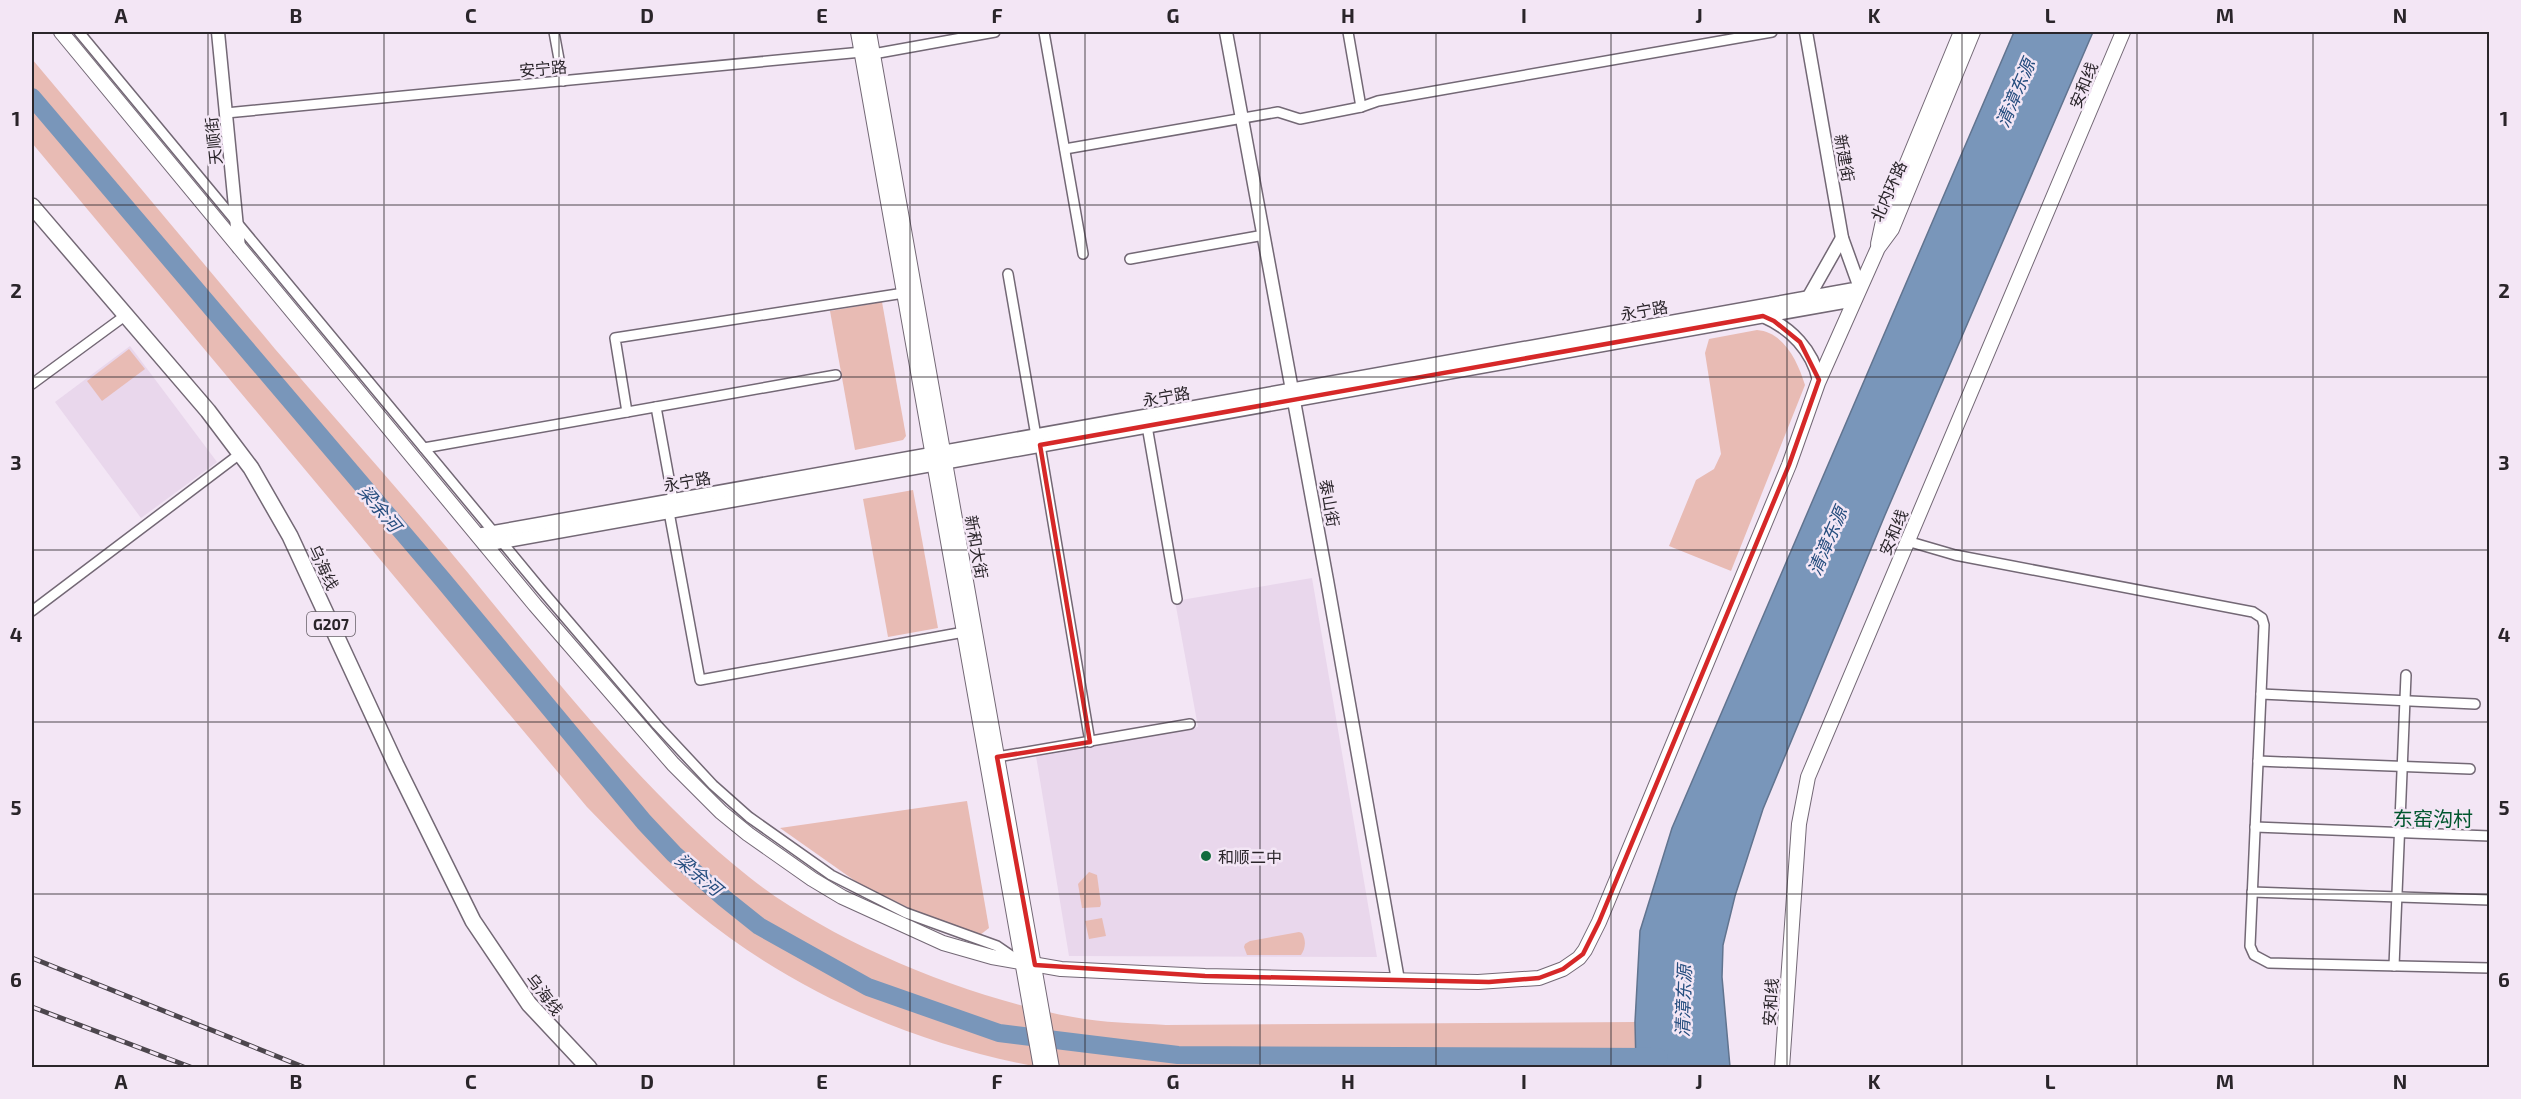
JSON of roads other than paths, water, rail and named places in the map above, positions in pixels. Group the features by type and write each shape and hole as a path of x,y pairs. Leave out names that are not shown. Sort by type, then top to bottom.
{"highway":[{"name":"乌海线","path":"32,206 208,411 241,453 290,536 396,765 473,921 529,1004 589,1068"}],"main road":[{"path":"61,32 591,671 721,812 812,879 877,915 943,943 1029,964 1097,971 1205,976 1489,982 1539,978 1563,969 1585,950 1599,922 1789,465 1819,380 1878,248"},
{"name":"新和大街","path":"858,32 867,53 939,458 997,758 1029,964"},
{"name":"新和大街","path":"869,32 867,53 904,292 939,458 964,632 1035,998 1052,1068"},
{"name":"北内环路","path":"1878,248 1883,221 1961,32"},
{"name":"北内环路","path":"1878,248 1892,229 1973,32"},
{"name":"安和线","path":"1782,1068 1800,824 1808,777 2123,32"},
{"name":"新和大街","path":"1035,998 1041,1068"}],"street":[{"path":"79,32 498,537 657,725 713,785 749,817 814,864 858,891 906,913 997,946 1029,964"},
{"name":"天顺街","path":"218,32 239,248"},
{"path":"554,32 563,81"},
{"name":"安宁路","path":"226,113 867,53 995,32"},
{"path":"1044,32 1083,254"},
{"name":"泰山街","path":"1226,32 1398,980"},
{"path":"1348,32 1361,107"},
{"path":"1065,149 1278,112 1300,119 1361,107 1378,100 1772,32"},
{"name":"新建街","path":"1806,32 1842,238 1857,294"},
{"path":"1130,259 1264,235"},
{"path":"1808,298 1842,238"},
{"path":"1008,274 1090,742"},
{"path":"627,412 615,338 904,292"},
{"name":"永宁路","path":"1038,441 1147,426 1293,395 1763,316 1857,294"},
{"name":"永宁路","path":"481,540 1293,395 1808,298 1857,294"},
{"path":"32,384 126,315"},
{"path":"1763,316 1781,325 1800,342 1819,380"},
{"path":"424,448 836,375"},
{"path":"656,407 700,680 964,632"},
{"path":"1147,426 1177,599"},
{"path":"32,611 241,453"},
{"path":"1907,541 1955,555 2253,612 2262,618 2264,624 2250,946 2260,959 2269,963 2490,968"},
{"path":"2394,966 2406,675"},
{"path":"2261,694 2475,704"},
{"path":"997,758 1190,724"},
{"path":"2258,761 2470,769"},
{"path":"2255,827 2490,836"},
{"path":"2252,892 2490,900"}],"water":[{"name":"清漳东源","path":"2014,32 2093,32 1885,515 1763,809 1735,896 1723,945 1722,977 1730,1067 1636,1067 1635,1022 1640,931 1672,828"}],"waterway":[{"name":"梁余河","path":"32,97 443,580 644,822 674,854 759,926 868,987 999,1033 1178,1055 1659,1057"}],"railway":[{"path":"32,958 306,1068"},
{"path":"32,1007 193,1068"}],"place":[{"name":"和顺二中","path":"1206,856"}],"district":[{"name":"东窑沟村","path":"2433,818"}]}
